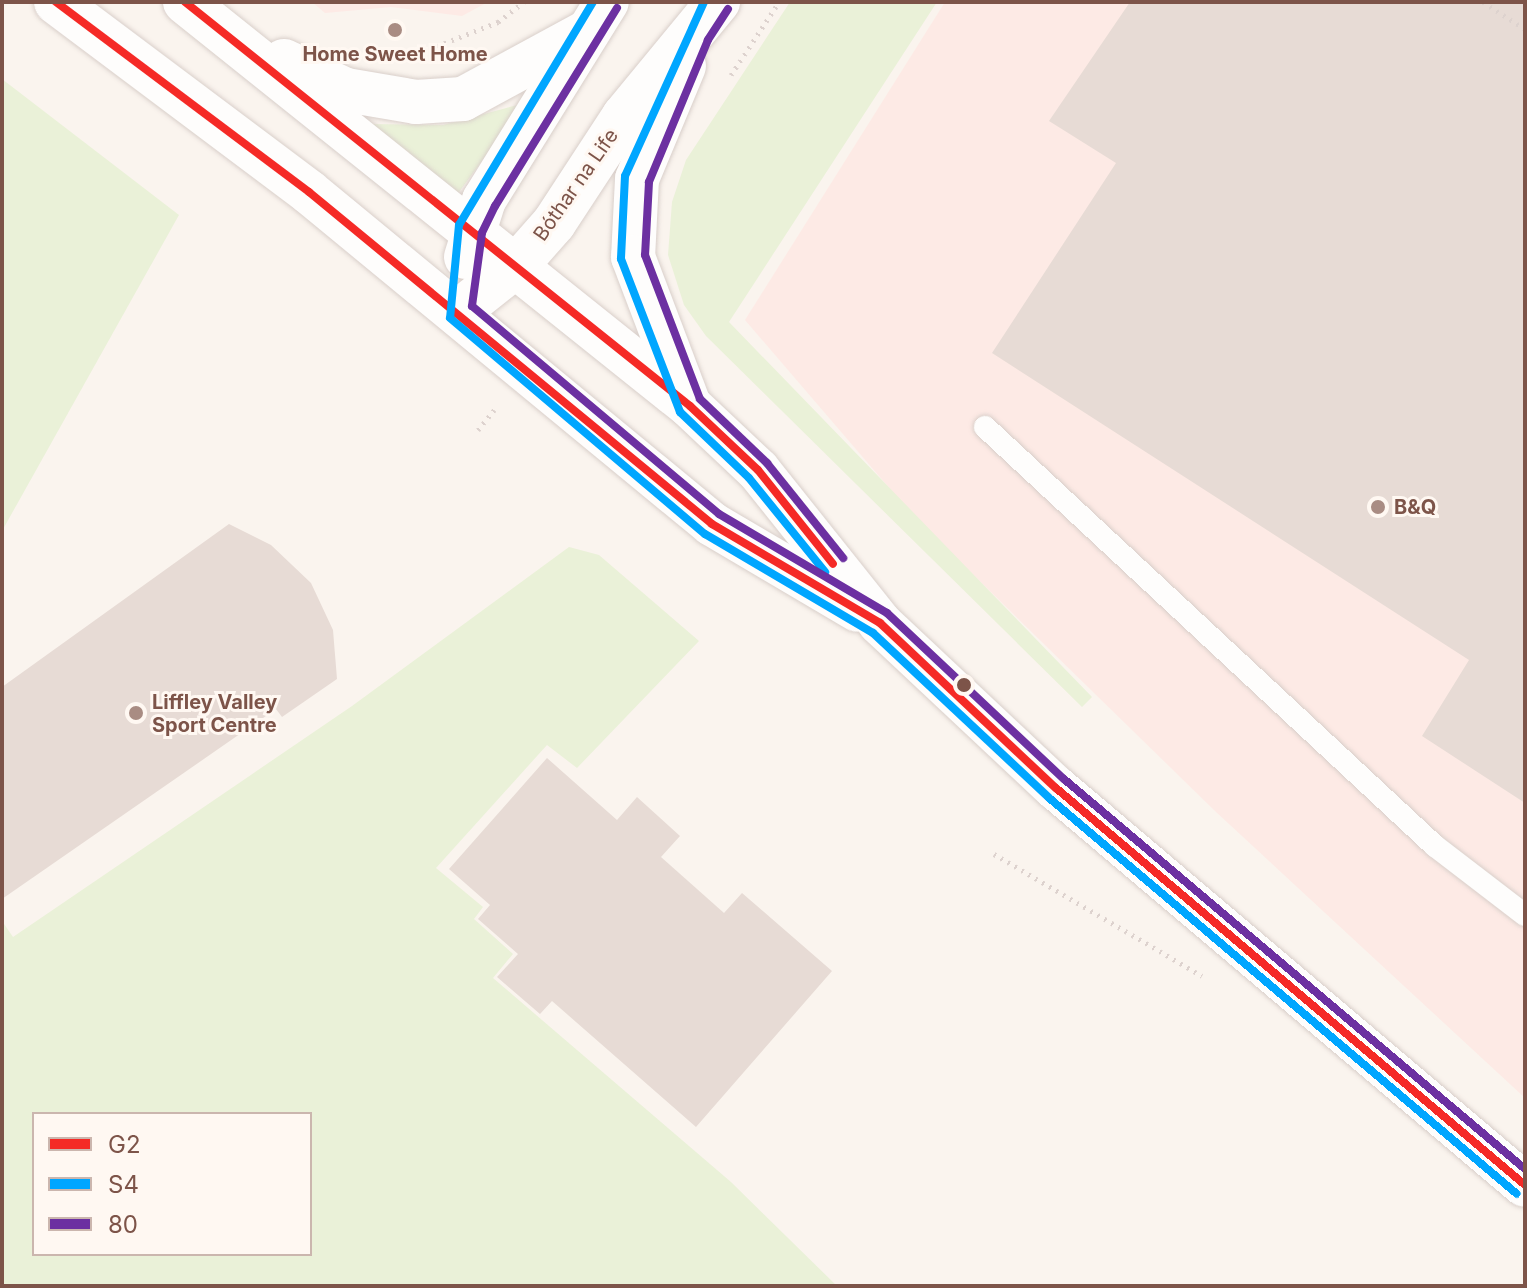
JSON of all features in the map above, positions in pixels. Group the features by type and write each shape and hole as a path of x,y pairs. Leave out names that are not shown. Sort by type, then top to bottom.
{"main road":[{"path":"56,2 459,311 712,524 880,623"},
{"path":"185,2 229,34 690,406 758,470 880,623 1056,788 1525,1185"},
{"path":"459,311 470,230 598,16"},
{"path":"229,34 346,90 416,102 463,99 598,16"},
{"path":"690,406 633,257 637,179 708,18"},
{"name":"Bóthar na Life","path":"459,311 517,265 624,116 708,18"}],"lane":[{"path":"985,427 1435,846 1525,915"}],"path":[{"path":"413,55 498,22 524,2"},
{"path":"1483,2 1525,29"},
{"path":"478,430 494,410"},
{"path":"994,854 1206,979"}],"shaded area":[{"path":"312,2 488,2 462,16 391,7 325,13"},
{"path":"945,2 1525,2 1525,1098 1216,812 915,518 745,320"}],"green space":[{"path":"790,2 937,2 729,322 1092,697 1082,707 706,336 684,305 668,255 672,202 686,160"},
{"path":"2,79 179,215 2,531"},
{"path":"525,103 456,196 368,124 443,125"},
{"path":"569,547 599,555 699,641 577,768 547,745 436,868 483,907 474,919 513,954 493,978 731,1182 837,1286 2,1286 2,921 13,937 352,706"}],"building":[{"name":"B&Q","path":"1130,2 1525,2 1525,803 1422,736 1469,660 992,353 1116,163 1049,121"},
{"name":"Liffley Valley Sport Centre","path":"229,524 271,545 311,583 333,630 337,679 282,717 276,709 2,899 2,687"},
{"path":"547,758 617,820 637,797 680,836 661,857 724,913 742,893 832,971 696,1127 552,1001 540,1014 497,977 518,954 478,919 490,905 449,869"}],"transit line":[{"name":"G2","path":"56,2 309,192 712,524 880,623 1056,788 1525,1185"},
{"name":"G2","path":"185,2 690,406 758,470 833,564"},
{"name":"S4","path":"593,2 459,225 450,318 705,534 873,633 1048,797 1517,1194"},
{"name":"S4","path":"704,2 625,176 621,259 680,412 749,478 825,572"},
{"name":"80","path":"617,8 495,206 482,233 472,306 719,514 887,613 1064,779 1525,1169"},
{"name":"80","path":"728,9 708,40 649,182 645,255 700,399 767,463 843,558"}],"place":[{"name":"Home Sweet Home","path":"395,30"},
{"name":"B&Q","path":"1378,507"},
{"name":"Liffley Valley Sport Centre","path":"136,713"}]}
